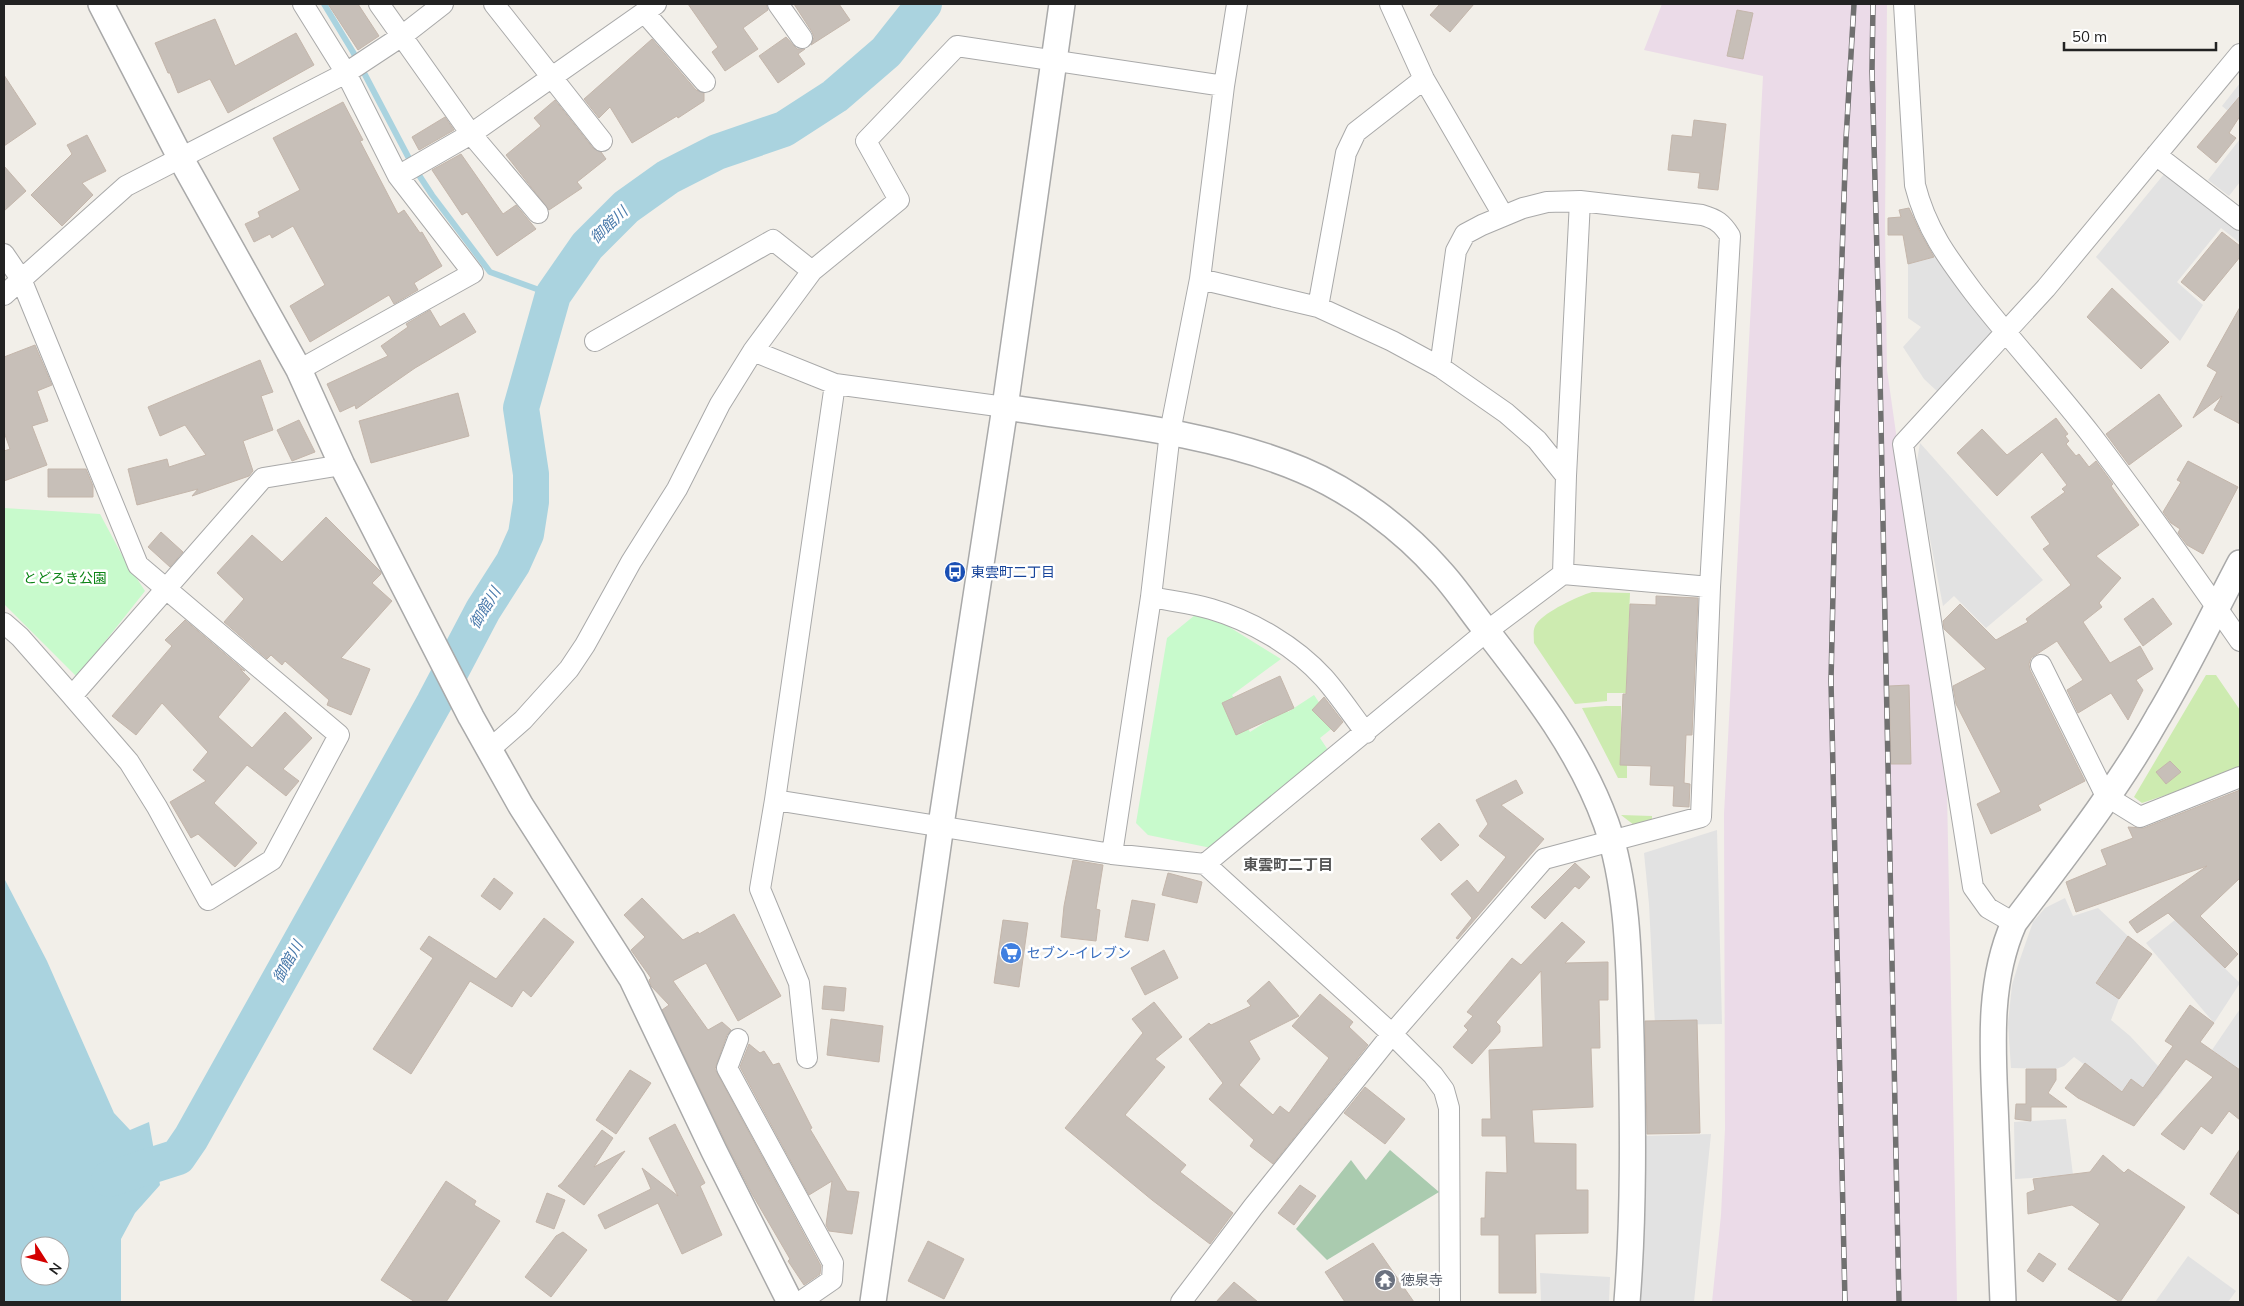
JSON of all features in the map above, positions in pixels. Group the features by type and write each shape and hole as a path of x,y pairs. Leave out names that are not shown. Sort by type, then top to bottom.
{"street":[{"path":"101,4 180,157 299,370 342,465 471,717 521,806 632,979 714,1152 790,1302"},
{"path":"299,370 473,273 398,176 346,73 303,4"},
{"path":"379,4 471,134 538,213"},
{"path":"4,295 126,186 346,73 402,36 443,4"},
{"path":"494,4 602,141"},
{"path":"778,4 802,38"},
{"path":"874,1302 941,825 1005,407 1062,4"},
{"path":"1112,854 1151,597 1170,432 1200,279 1224,86 1237,4"},
{"path":"1390,4 1424,79 1503,215"},
{"path":"1904,4 1915,184 1921,208 1942,251 2004,332 2091,435 2240,641"},
{"path":"398,176 471,134 650,8 704,82"},
{"path":"490,749 523,720 569,669 585,645 630,562 677,489 720,404 753,351 812,271 899,200 866,141 957,46 1224,86"},
{"path":"2014,924 1988,908 1973,887 1903,444 2046,288 2240,54"},
{"path":"1318,307 1346,153 1356,132 1424,79"},
{"path":"2156,155 2240,220"},
{"path":"1563,574 1580,201"},
{"path":"1181,1302 1253,1207 1392,1034 1544,859 1701,817 1710,587 1730,236 1716,218 1580,201 1547,202 1503,215 1465,234 1456,251 1440,366"},
{"path":"595,341 773,240 812,271"},
{"path":"4,254 22,278 138,565 339,735 272,860 208,900 157,807 129,762 20,637 4,623"},
{"path":"1200,279 1318,307 1392,341 1440,366 1506,413 1537,440 1566,476"},
{"path":"753,351 835,384 1170,432 1266,456 1297,468 1333,486 1368,508 1409,538 1440,570 1528,683 1554,720 1594,794 1611,841 1622,902 1628,958 1630,1008 1634,1151 1627,1302"},
{"path":"807,1058 799,983 760,889 775,800 835,384"},
{"path":"72,696 263,478 342,465"},
{"path":"2003,1302 1993,1052 1999,970 2004,946 2014,924 2106,796 2158,718 2218,609 2240,562"},
{"path":"1205,864 1366,733 1487,631 1563,574 1710,587"},
{"path":"1151,597 1192,604 1228,615 1252,625 1294,651 1324,678 1366,733"},
{"path":"2041,665 2106,796 2140,817 2240,777"},
{"path":"775,800 941,825 1112,854 1205,864 1392,1034 1433,1075 1444,1090 1449,1108 1450,1302"},
{"path":"738,1039 727,1068 833,1263 832,1280 800,1302"}],"shaded area":[{"path":"1662,4 1887,4 1885,225 1887,370 1947,791 1957,1302 1712,1302 1721,1215 1725,1129 1724,814 1763,76 1644,50"},
{"path":"2240,83 2240,121 2222,106"},
{"path":"2240,139 2240,182 2229,196 2208,180"},
{"path":"2169,168 2240,225 2240,243 2221,228 2177,282 2203,305 2180,341 2096,257"},
{"path":"1935,257 1968,298 1992,333 1939,393 1924,379 1903,347 1921,327 1908,318 1908,264"},
{"path":"1920,443 2043,580 1986,628 1954,596 1943,606 1916,467"},
{"path":"1717,830 1722,1024 1655,1025 1649,904 1644,853"},
{"path":"2065,898 2073,916 2098,908 2128,936 2096,982 2119,999 2111,1020 2130,1036 2171,1080 2157,1099 2131,1079 2122,1092 2074,1057 2064,1066 2056,1069 2011,1068 2008,1023 2012,985 2019,962 2033,922 2045,908"},
{"path":"2175,920 2240,983 2214,1023 2146,943"},
{"path":"2240,1009 2240,1070 2212,1050"},
{"path":"2066,1119 2073,1175 2015,1179 2014,1122"},
{"path":"1711,1134 1694,1302 1639,1302 1645,1136"},
{"path":"2188,1256 2236,1291 2228,1302 2155,1302"},
{"path":"1540,1273 1610,1277 1609,1302 1541,1302"}],"green space":[{"name":"とどろき公園","path":"4,508 100,514 123,557 145,591 77,677 4,604"},
{"path":"1592,592 1630,593 1626,693 1607,693 1607,701 1575,704 1534,643 1534,630 1535,625 1554,609"},
{"path":"1195,615 1226,625 1281,659 1232,695 1237,703 1234,707 1250,732 1286,709 1288,712 1314,695 1335,726 1320,738 1332,756 1211,848 1148,835 1136,823 1167,638"},
{"path":"2206,675 2216,675 2240,710 2240,767 2190,787 2142,803 2134,797"},
{"path":"1621,706 1621,763 1627,764 1627,778 1618,778 1582,708"},
{"path":"1621,815 1652,816 1652,820 1634,825"},
{"path":"1390,1150 1439,1192 1327,1260 1296,1229 1351,1160 1366,1180"}],"water":[{"path":"4,878 47,961 114,1113 130,1130 149,1122 160,1185 135,1213 121,1239 121,1302 4,1302"}],"building":[{"path":"328,4 358,4 379,36 358,50"},
{"path":"688,4 766,4 768,10 743,28 758,49 725,71 712,52 718,47"},
{"path":"794,4 839,4 850,20 811,45 814,37 812,32"},
{"path":"1440,4 1474,4 1450,32 1430,15"},
{"path":"1737,10 1753,13 1743,59 1727,56"},
{"path":"215,19 235,66 296,33 314,65 228,113 210,79 178,93 155,43"},
{"path":"786,37 797,49 805,49 798,54 805,64 778,83 759,56"},
{"path":"652,39 696,90 704,93 704,101 678,118 677,116 632,143 610,107 599,118 584,99"},
{"path":"4,75 36,124 4,146"},
{"path":"2240,96 2240,116 2229,133 2236,138 2216,163 2197,147"},
{"path":"555,100 593,148 601,152 606,159 577,182 582,188 549,210 506,155 541,126 534,118"},
{"path":"343,102 363,140 360,141 398,214 404,210 420,233 422,232 442,266 414,283 418,290 394,304 389,295 310,342 290,306 325,285 293,226 272,238 270,234 254,242 245,224 260,217 258,212 300,190 273,138"},
{"path":"445,117 454,130 419,150 412,137"},
{"path":"1694,120 1726,124 1718,190 1698,188 1700,173 1668,170 1672,135 1692,137"},
{"path":"87,135 106,171 82,183 93,195 62,226 31,195 72,154 67,145"},
{"path":"461,154 503,214 516,205 536,229 497,256 467,212 462,215 432,170"},
{"path":"4,166 26,191 4,211"},
{"path":"1909,208 1934,257 1908,264 1903,235 1888,235 1888,218 1901,217 1899,210"},
{"path":"2222,232 2240,246 2240,257 2204,301 2181,282"},
{"path":"2112,288 2169,342 2141,369 2087,317"},
{"path":"2240,307 2240,424 2214,410 2222,396 2193,418 2217,372 2207,366"},
{"path":"430,310 440,327 464,313 476,332 415,368 356,409 355,405 340,412 327,384 388,356 381,346 408,327 406,324"},
{"path":"35,345 52,385 37,391 48,421 32,426 47,465 4,481 4,451 10,449 4,432 4,357"},
{"path":"260,360 273,392 261,396 273,430 243,441 253,471 249,476 192,496 198,489 137,505 128,469 167,459 169,467 206,455 185,425 160,436 148,407"},
{"path":"458,393 469,436 371,463 359,421"},
{"path":"2159,394 2182,426 2129,465 2106,434"},
{"path":"2056,418 2068,434 2065,436 2069,441 2066,444 2076,456 2079,454 2089,467 2096,461 2139,525 2096,556 2121,578 2099,603 2102,607 2083,622 2110,663 2140,646 2153,669 2136,680 2143,690 2128,720 2111,693 2078,713 2067,690 2083,680 2057,641 2031,658 2030,670 2085,781 2038,805 2041,810 1991,834 1977,804 2001,792 1956,704 1953,686 1986,669 1944,629 1943,621 1960,604 1996,640 2028,622 2026,619 2071,585 2043,549 2050,544 2031,517 2065,492 2062,489 2067,485 2042,452 1997,496 1957,453 1982,429 2007,455"},
{"path":"299,420 315,452 292,461 277,430"},
{"path":"2188,461 2238,487 2203,554 2187,545 2178,533 2180,529 2171,523 2163,512 2181,482 2177,480"},
{"path":"48,469 86,469 93,486 93,497 48,497"},
{"path":"326,517 381,572 372,583 392,601 341,658 370,669 351,715 327,705 329,700 285,661 282,665 271,655 267,659 224,622 244,599 217,573 252,535 282,562"},
{"path":"161,532 183,552 170,567 148,547"},
{"path":"1656,596 1698,598 1692,735 1686,735 1684,783 1690,784 1689,807 1673,806 1674,786 1650,785 1651,766 1620,765 1623,694 1626,694 1630,604 1656,605"},
{"path":"2153,598 2172,624 2143,646 2124,619"},
{"path":"185,620 245,671 240,669 250,679 218,717 252,748 285,712 312,738 283,769 299,781 286,796 247,765 214,803 257,843 235,867 198,834 191,838 170,802 206,781 193,770 208,752 162,703 136,735 112,716 172,646 165,640"},
{"path":"1280,676 1294,708 1236,735 1222,703"},
{"path":"1909,685 1911,764 1891,764 1889,686"},
{"path":"1324,697 1343,722 1334,732 1312,710"},
{"path":"2170,761 2181,772 2166,784 2156,772"},
{"path":"1516,780 1523,793 1501,805 1544,839 1458,939 1456,938 1472,918 1451,894 1467,880 1478,893 1506,857 1479,836 1488,824 1476,800"},
{"path":"2240,790 2240,878 2200,916 2238,954 2225,968 2168,913 2137,933 2129,922 2207,866 2076,912 2066,882 2107,865 2101,850 2133,838 2128,827 2144,828"},
{"path":"1439,823 1459,845 1441,861 1421,839"},
{"path":"1073,860 1103,865 1096,909 1100,910 1096,941 1061,937 1064,906"},
{"path":"1575,863 1590,877 1579,889 1575,886 1545,919 1531,907"},
{"path":"1168,873 1202,882 1197,903 1162,895"},
{"path":"494,878 513,893 500,910 481,896"},
{"path":"642,898 683,940 698,932 699,934 734,914 781,996 738,1021 706,963 673,981 708,1030 722,1022 731,1030 727,1035 715,1069 821,1266 820,1274 804,1285 788,1261 790,1259 752,1194 727,1145 662,1010 669,1005 651,986 649,980 651,978 631,950 645,937 624,915"},
{"path":"1132,900 1155,904 1148,941 1125,937"},
{"path":"544,918 574,942 531,997 523,990 512,1007 470,981 411,1074 373,1049 433,958 420,949 429,936 496,979"},
{"name":"セブン-イレブン","path":"1003,920 1028,923 1019,987 994,983"},
{"path":"1562,922 1585,942 1565,963 1608,962 1608,1000 1599,1000 1600,1048 1591,1048 1593,1107 1532,1110 1534,1143 1576,1144 1576,1190 1588,1190 1588,1233 1535,1234 1536,1293 1499,1293 1499,1235 1481,1235 1481,1218 1485,1218 1486,1172 1507,1173 1506,1136 1482,1136 1482,1119 1491,1119 1489,1050 1543,1047 1541,971 1496,1022 1500,1026 1500,1032 1472,1064 1453,1047 1468,1030 1464,1026 1473,1016 1467,1012 1512,958 1521,965"},
{"path":"2128,936 2152,954 2119,999 2096,983"},
{"path":"1164,950 1178,978 1145,995 1131,968"},
{"path":"1269,981 1299,1016 1249,1041 1260,1059 1239,1085 1273,1115 1280,1106 1289,1113 1329,1058 1292,1026 1320,994 1353,1022 1349,1027 1368,1045 1273,1164 1250,1146 1254,1140 1209,1099 1223,1083 1189,1039 1209,1023 1211,1025 1251,1006 1247,1001"},
{"path":"824,986 846,988 844,1011 822,1009"},
{"path":"1154,1002 1182,1037 1155,1059 1165,1067 1125,1115 1186,1165 1180,1172 1233,1213 1210,1244 1152,1200 1065,1128 1143,1033 1132,1019"},
{"path":"2190,1005 2214,1023 2200,1042 2240,1070 2240,1120 2229,1111 2212,1134 2201,1126 2184,1150 2161,1134 2213,1077 2186,1059 2134,1126 2078,1098 2065,1088 2085,1063 2122,1092 2131,1079 2143,1088 2173,1046 2165,1041"},
{"path":"831,1019 883,1026 879,1062 827,1055"},
{"path":"1697,1020 1700,1133 1647,1134 1645,1021"},
{"path":"749,1044 760,1053 764,1051 773,1065 779,1063 812,1128 810,1129 847,1191 859,1192 852,1234 829,1231 826,1225 832,1181 809,1195 740,1067"},
{"path":"2026,1069 2056,1069 2056,1080 2048,1093 2067,1107 2031,1107 2031,1121 2015,1119 2016,1104 2026,1104"},
{"path":"630,1070 651,1083 616,1134 596,1120"},
{"path":"1365,1087 1405,1119 1385,1144 1344,1113"},
{"path":"675,1124 705,1183 700,1186 722,1235 682,1254 658,1203 605,1229 598,1215 651,1189 642,1168 678,1196 649,1138"},
{"path":"602,1130 613,1138 594,1167 625,1151 584,1205 558,1186"},
{"path":"2240,1149 2240,1215 2210,1194"},
{"path":"2103,1155 2124,1173 2128,1169 2185,1207 2120,1302 2068,1269 2100,1224 2072,1205 2028,1214 2027,1193 2035,1190 2033,1179 2090,1172"},
{"path":"446,1181 476,1201 474,1205 500,1221 446,1302 415,1302 381,1280"},
{"path":"1300,1185 1316,1196 1294,1225 1278,1213"},
{"path":"547,1193 565,1200 554,1229 536,1222"},
{"path":"563,1232 587,1250 551,1297 525,1277 556,1236"},
{"path":"928,1241 964,1259 944,1299 908,1281"},
{"path":"1373,1243 1414,1302 1345,1302 1325,1272"},
{"path":"2039,1253 2056,1264 2043,1282 2027,1271"},
{"path":"1234,1282 1258,1302 1216,1302"}],"waterway":[{"path":"324,4 353,52 413,166 432,195 490,272 553,295"},
{"name":"御館川","path":"109,1179 178,1157 191,1138 434,703 483,610 513,563 526,534 531,502 531,474 521,408 553,295 587,246 626,207 668,177 717,152 784,129 835,96 886,52 924,4"}],"railway":[{"path":"1845,1302 1831,681 1838,374 1846,139 1854,4"},
{"path":"1873,4 1872,71 1899,1302"}],"place":[{"name":"東雲町二丁目","path":"955,572"},
{"name":"セブン-イレブン","path":"1011,953"},
{"name":"徳泉寺","path":"1385,1280"}],"district":[{"name":"東雲町二丁目","path":"1288,865"}]}
